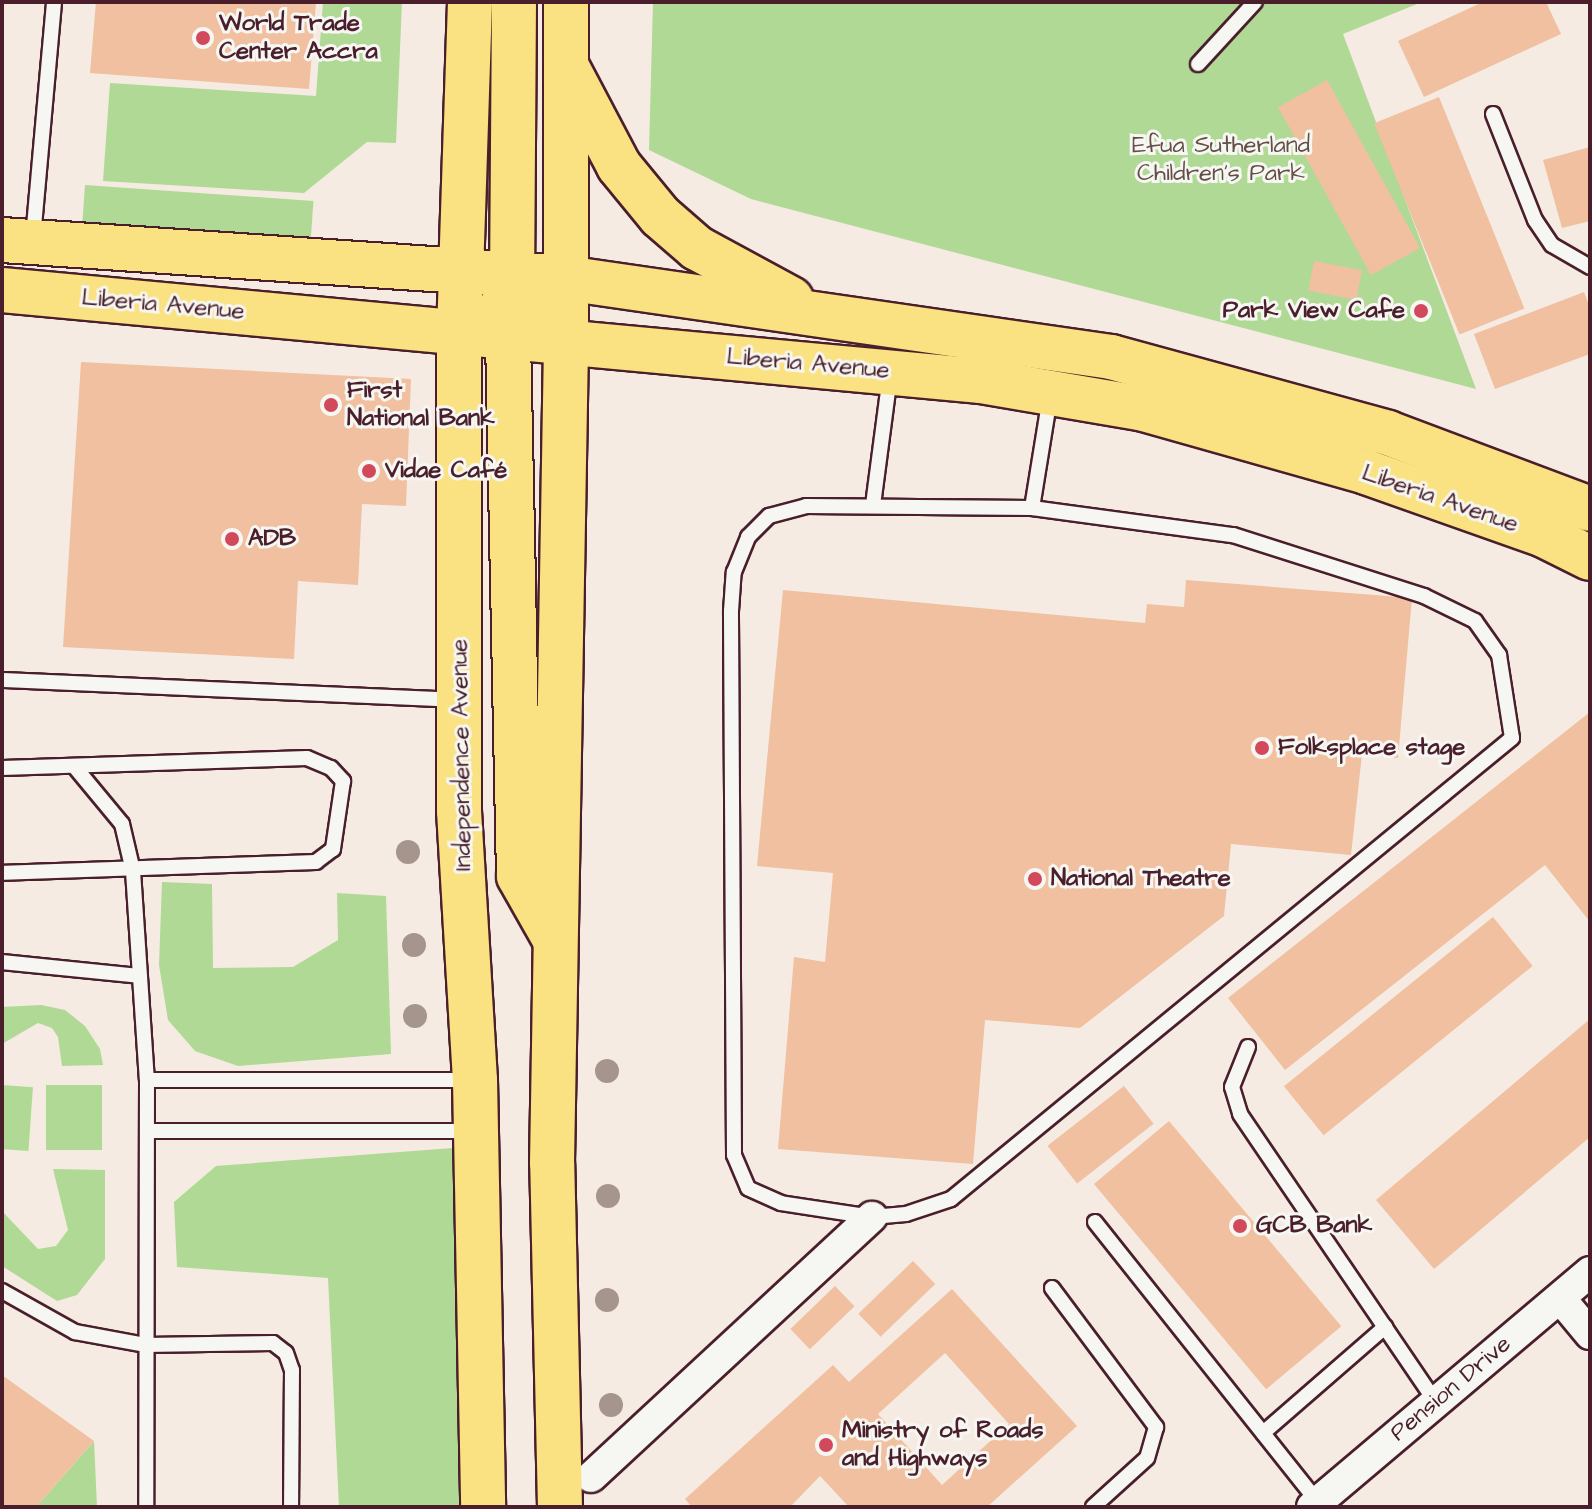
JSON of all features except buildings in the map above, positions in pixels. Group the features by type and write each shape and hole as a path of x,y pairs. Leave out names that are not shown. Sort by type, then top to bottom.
{"main road":[{"name":"Independence Avenue","path":"470,2 459,331 459,811 477,1131 483,1507"},
{"path":"514,2 512,274 542,318 566,341"},
{"path":"560,1507 552,1163 566,341 566,2"},
{"path":"565,63 619,166 660,216 697,248 821,316"},
{"name":"Liberia Avenue","path":"17,242 565,278 1111,357 1388,433 1590,509"},
{"path":"403,327 429,315 436,302 436,288 417,266"},
{"path":"462,269 483,292 508,338 519,876 554,938"},
{"path":"618,347 606,338 599,313 605,299 629,287"},
{"name":"Liberia Avenue","path":"2,290 890,371 1050,393 1144,409 1366,472 1544,535 1590,558"}],"street":[{"path":"591,1477 872,1217"},
{"name":"Pension Drive","path":"1315,1504 1590,1272"},
{"path":"1560,1298 1590,1334"}],"lane":[{"path":"17,242 54,2"},
{"path":"1198,64 1255,2"},
{"path":"1493,114 1535,220 1552,245 1590,267"},
{"path":"873,505 890,371"},
{"path":"1032,508 1050,393"},
{"path":"806,506 1032,508 1233,535 1424,596 1475,621 1499,655 1512,738 951,1199 906,1214 872,1217 781,1203 748,1188 734,1155 731,611 734,572 748,537 769,516 806,506"},
{"path":"2,680 461,700"},
{"path":"2,768 307,758 331,768 343,781 333,849 316,862 133,871 2,873"},
{"path":"74,766 122,824 133,871 147,1080 146,1507"},
{"path":"2,962 139,976"},
{"path":"1248,1047 1232,1087 1240,1114 1436,1402"},
{"path":"147,1080 475,1080"},
{"path":"147,1131 477,1131"},
{"path":"1095,1222 1263,1433 1315,1504"},
{"path":"1052,1288 1156,1427 1147,1458 1093,1507"},
{"path":"2,1291 75,1332 145,1345 273,1343 286,1353 292,1370 291,1507"},
{"path":"1263,1433 1385,1327"}],"green space":[{"path":"323,2 402,2 396,143 367,142 304,193 103,181 110,83 316,96"},
{"name":"Efua Sutherland Children's Park","path":"653,2 1422,2 1343,34 1476,389 751,199 649,150"},
{"path":"85,185 313,201 310,254 81,238"},
{"path":"162,882 212,884 213,968 293,967 338,940 337,893 386,896 391,1054 238,1066 195,1051 168,1020 159,965"},
{"path":"41,1005 65,1010 85,1026 100,1049 103,1065 62,1066 58,1037 52,1028 38,1023 2,1044 2,1007"},
{"path":"2,1085 33,1087 28,1151 2,1149"},
{"path":"46,1085 102,1085 102,1150 46,1150"},
{"path":"453,1148 460,1507 339,1507 328,1278 177,1267 174,1202 216,1166"},
{"path":"53,1169 105,1170 105,1259 77,1295 57,1301 2,1266 2,1211 38,1249 56,1246 68,1230"},
{"path":"94,1441 97,1507 36,1507"}],"place":[{"name":"World Trade Center Accra","path":"203,38"},
{"name":"Park View Cafe","path":"1421,311"},
{"name":"First National Bank","path":"331,405"},
{"name":"Vidae Café","path":"369,471"},
{"name":"ADB","path":"232,539"},
{"name":"Folksplace stage","path":"1262,748"},
{"name":"National Theatre","path":"1035,879"},
{"name":"GCB Bank","path":"1240,1226"},
{"name":"Ministry of Roads and Highways","path":"826,1445"}]}
